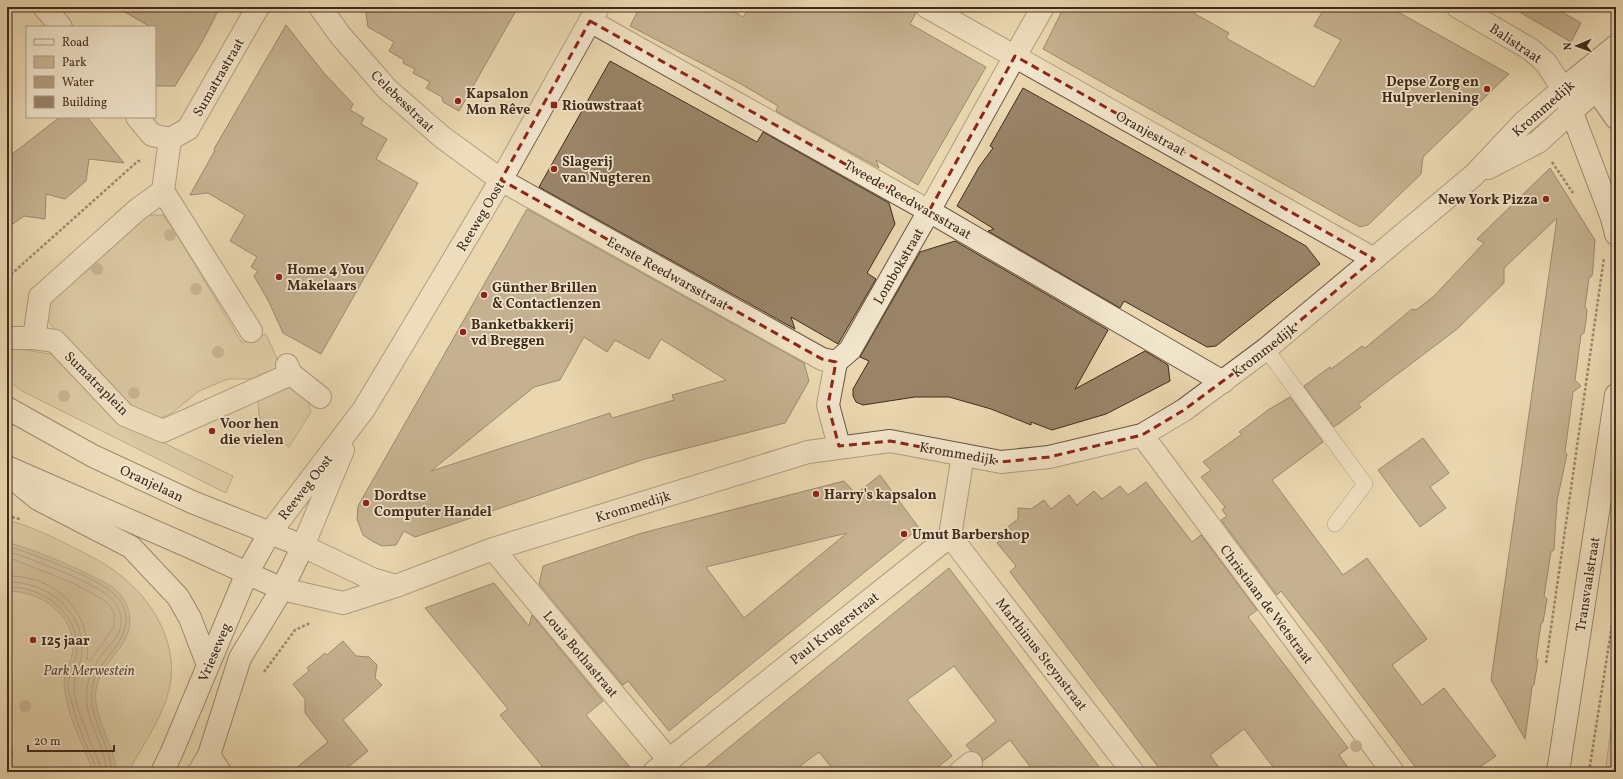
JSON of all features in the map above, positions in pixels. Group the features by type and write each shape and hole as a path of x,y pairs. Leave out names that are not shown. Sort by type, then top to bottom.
{"street":[{"path":"44,7 60,26"},
{"name":"Sumatrastraat","path":"170,139 188,129 258,7"},
{"name":"Celebesstraat","path":"320,7 340,35 387,89 442,137 501,180"},
{"name":"Oranjestraat","path":"927,7 1374,259"},
{"name":"Lombokstraat","path":"836,362 850,350 1043,7"},
{"name":"Balistraat","path":"1458,7 1530,48 1546,63 1563,89"},
{"name":"Reeweg Oost","path":"269,534 356,421 501,180 594,14"},
{"name":"Tweede Reedwarsstraat","path":"594,14 1223,382"},
{"name":"Krommedijk","path":"282,590 343,603 396,586 493,549 808,452 839,446 890,441 1001,462 1049,457 1142,436 1184,410 1266,349 1474,175 1523,123 1616,46"},
{"name":"Krommedijk","path":"1474,175 1538,142 1597,91 1616,72"},
{"path":"1584,73 1616,118"},
{"path":"1563,89 1612,218 1616,234"},
{"path":"138,118 152,135 170,139 163,191 251,331"},
{"name":"Eerste Reedwarsstraat","path":"501,180 822,359 836,362"},
{"path":"34,338 40,297 137,210 163,191"},
{"name":"Sumatraplein","path":"7,338 34,338 55,341 125,415 163,432 289,369 320,397"},
{"path":"836,362 828,405 839,446"},
{"name":"Transvaalstraat","path":"1558,772 1616,396"},
{"name":"Oranjelaan","path":"7,408 93,456 192,502 269,534 303,546"},
{"name":"Reeweg Oost","path":"303,546 356,421"},
{"name":"Christiaan de Wetstraat","path":"1142,436 1393,772"},
{"path":"950,536 963,455"},
{"path":"7,467 247,573 282,590"},
{"path":"7,474 38,499 131,547 178,597 190,618 208,665"},
{"name":"Vrieseweg","path":"162,772 171,754 247,573 269,534"},
{"name":"Paul Krugerstraat","path":"661,766 950,536"},
{"name":"Marthinus Steynstraat","path":"950,536 1134,772"},
{"path":"303,546 365,576 396,586"},
{"name":"Vrieseweg","path":"209,766 240,658 282,590 303,546"},
{"name":"Louis Bothastraat","path":"493,549 661,766"}],"lane":[{"path":"1266,349 1365,484 1335,524"}],"path":[{"path":"1538,142 1577,200"},
{"path":"7,278 138,161 167,163"},
{"path":"1545,669 1604,259 1603,252"},
{"path":"1589,772 1616,599"},
{"path":"264,672 294,630 343,603"},
{"path":"7,723 12,753 8,772"}],"highlighted area":[{"path":"590,21 929,211 1015,56 1374,259 1266,349 1184,410 1142,435 1049,457 1001,462 890,441 839,446 828,405 836,362 822,359 501,180"}],"green space":[{"path":"148,215 163,215 180,240 242,343 266,334 281,368 255,379 228,379 199,391 172,413 151,422 104,387 47,320 46,304"},
{"path":"7,347 56,355 120,422 233,476 226,493 22,391 7,380"},
{"path":"293,384 306,394 311,412 289,447 266,432 259,415 258,402 266,388"},
{"name":"Park Merwestein","path":"7,520 54,538 106,565 126,580 136,590 154,612 160,624 170,651 171,679 169,691 154,727 128,772 7,772"},
{"path":"1616,703 1616,772 1605,772 1614,708"}],"water":[{"path":"7,542 29,549 73,567 103,582 117,591 127,605 130,616 128,633 101,674 96,690 97,710 112,751 116,772 93,772 74,726 68,707 64,684 73,649 72,636 68,625 53,606 43,600 19,592 7,591"}],"building":[{"path":"116,7 220,7 202,42 175,86 156,86 156,26 149,26"},
{"path":"365,7 518,7 459,111 443,102 442,97 426,88 430,82 413,73 415,69 403,63 404,60 389,51 394,42 368,27"},
{"path":"640,7 726,7 743,17 750,7 915,7 916,13 910,24 986,67 918,185 876,160 879,168 776,111 778,106 741,84 630,26"},
{"path":"1064,7 1183,7 1229,33 1226,38 1314,87 1341,40 1314,26 1325,7 1389,7 1509,74 1423,157 1421,174 1368,225 1360,227 1043,49"},
{"path":"1511,7 1553,7 1581,23 1571,42"},
{"path":"286,25 324,73 353,104 350,110 364,118 361,124 387,139 376,159 418,183 321,354 283,333 269,302 254,276 258,271 251,267 257,257 230,241 245,215 208,193 190,195 215,150 214,149"},
{"path":"610,61 757,142 763,132 889,203 895,224 867,273 876,279 838,344 791,317 795,329 539,187"},
{"path":"1023,88 1306,246 1320,264 1216,346 1207,347 1124,301 1120,308 988,231 994,229 957,206 979,167 993,148 990,146"},
{"path":"59,118 88,118 124,163 89,159 86,181 65,199 46,194 45,219 24,216 7,228 7,158"},
{"path":"1550,168 1595,240 1592,276 1589,278 1585,307 1587,310 1586,321 1584,333 1581,335 1575,380 1581,386 1573,392 1565,452 1567,454 1557,501 1554,550 1551,552 1544,596 1547,599 1543,622 1541,624 1536,658 1538,660 1534,685 1532,687 1525,739 1491,680 1557,218 1504,268 1504,283 1457,329 1358,404 1361,407 1334,427 1304,386 1330,367 1331,369 1362,346 1365,348 1412,309 1416,310 1433,297 1484,243 1477,239"},
{"path":"527,209 804,363 809,381 785,423 645,459 415,537 404,531 396,545 382,546 363,535 357,519 358,506","holes":["584,337 607,352 615,340 649,359 661,339 726,380 672,395 674,400 612,418 610,413 431,471 534,387 560,380"]},
{"path":"955,241 1108,330 1075,389 1145,351 1168,365 1170,381 1106,414 1052,430 1031,422 1031,425 991,409 949,397 915,397 863,405 856,402 853,396 853,389 869,361 860,357 920,252"},
{"path":"1290,397 1323,442 1272,480 1343,575 1367,558 1427,639 1392,665 1422,705 1444,688 1496,756 1472,772 1419,772 1322,643 1281,591 1277,595 1221,520 1227,516 1222,510 1225,507 1201,477 1211,470 1203,462 1242,434 1239,432 1268,410"},
{"path":"1423,438 1449,473 1430,487 1446,508 1420,527 1378,470"},
{"path":"880,475 919,528 669,731 628,681 623,685 539,584 543,566 642,533 844,481 856,494","holes":["847,533 744,618 706,567"]},
{"path":"1146,482 1192,542 1201,535 1257,610 1248,617 1348,748 1339,755 1351,772 1277,772 1244,729 1210,755 1222,772 1162,772 1010,572 1016,566 997,543 1009,534 1005,529 1018,519 1018,508 1031,509 1044,500 1051,509 1069,495 1077,505 1094,491 1102,499 1120,486 1128,495"},
{"path":"949,568 1103,772 1034,772 1010,740 983,761 980,755 971,751 966,745 996,721 954,666 907,700 952,756 931,772 835,772 819,752 792,772 699,772"},
{"path":"494,583 529,626 532,615 603,701 586,715 634,772 547,772 500,715 508,709 425,608"},
{"path":"343,641 356,656 369,657 377,665 375,678 382,685 343,720 368,751 342,772 291,772 328,742 305,713 305,699 293,684 309,671 307,668 325,653 327,655"}],"place":[{"name":"Depse Zorg en Hulpverlening","path":"1487,89"},
{"name":"Kapsalon Mon Rêve","path":"458,101"},
{"name":"Riouwstraat","path":"554,105"},
{"name":"Slagerij van Nugteren","path":"554,169"},
{"name":"New York Pizza","path":"1546,199"},
{"name":"Home 4 You Makelaars","path":"279,277"},
{"name":"Günther Brillen & Contactlenzen","path":"484,295"},
{"name":"Banketbakkerij vd Breggen","path":"463,332"},
{"name":"Voor hen die vielen","path":"212,431"},
{"name":"Harry's kapsalon","path":"816,494"},
{"name":"Dordtse Computer Handel","path":"366,503"},
{"name":"Umut Barbershop","path":"904,534"},
{"name":"125 jaar","path":"33,640"}]}
